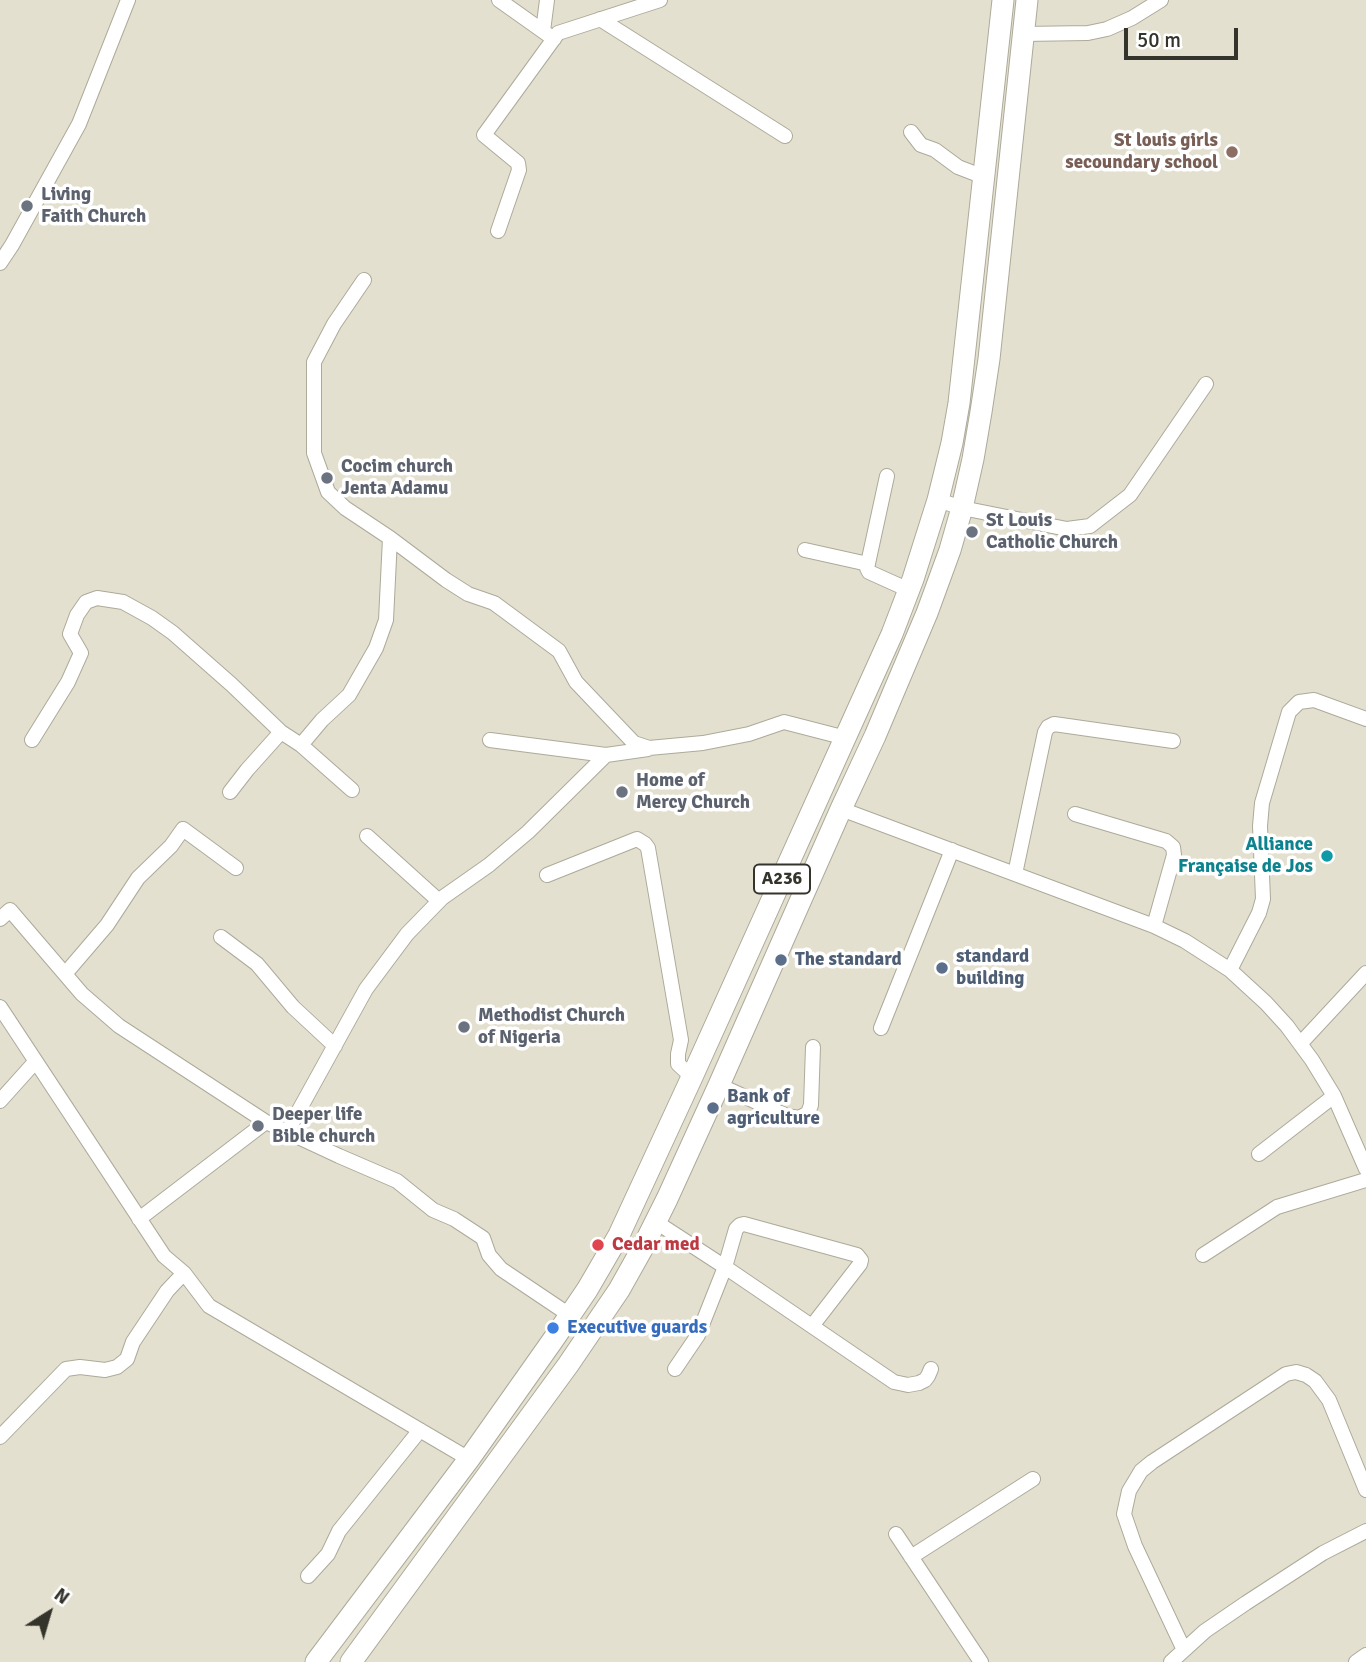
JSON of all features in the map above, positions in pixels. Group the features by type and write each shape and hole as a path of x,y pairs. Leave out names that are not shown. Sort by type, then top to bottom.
{"highway":[{"name":"A236","path":"316,1662 571,1316 619,1236 892,634 938,500 960,403 1003,0"},
{"name":"A236","path":"351,1662 575,1356 619,1290 642,1249 719,1085 927,613 950,550 974,459 989,359 1027,0"},
{"path":"693,1075 719,1085"},
{"path":"619,1236 642,1249"}],"street":[{"path":"0,264 79,124 128,0"},
{"path":"499,0 549,35 660,0"},
{"path":"498,231 519,170 518,163 484,135 549,35 547,0"},
{"path":"1023,34 1088,33 1107,29 1132,18 1161,0"},
{"path":"600,19 785,136"},
{"path":"911,132 921,145 935,150 958,167 984,177"},
{"path":"364,280 334,324 314,362 314,453 328,492 345,508 468,594 494,603 559,651 576,682 634,743 649,748"},
{"path":"938,500 962,508 1067,529 1090,526 1130,495 1206,384"},
{"path":"887,476 869,572 909,590"},
{"path":"302,746 322,720 349,695 376,648 386,620 390,538"},
{"path":"805,550 869,564"},
{"path":"33,740 82,653 70,634 77,615 86,602 97,598 123,602 173,632 281,732 302,746 352,790"},
{"path":"1230,970 1259,913 1263,899 1260,826 1262,803 1289,712 1299,702 1314,700 1366,719"},
{"path":"490,740 606,755 704,743 749,734 784,722 846,738"},
{"path":"1015,874 1048,727 1054,724 1173,741"},
{"path":"230,792 281,732"},
{"path":"287,1132 366,989 407,934 439,901 528,832 606,755"},
{"path":"841,809 1154,926 1185,941 1230,970 1266,1003 1300,1044 1334,1096 1366,1169"},
{"path":"1075,814 1166,841 1173,847 1174,855 1154,926"},
{"path":"65,974 107,925 138,878 171,846 183,829 236,868"},
{"path":"367,836 439,901"},
{"path":"547,874 637,839 648,848 681,1040 678,1064 693,1075"},
{"path":"881,1028 952,850"},
{"path":"0,919 10,910 82,994 119,1026 266,1122 397,1181 433,1210 454,1219 483,1238 489,1255 501,1269 571,1316"},
{"path":"221,937 257,964 293,1007 335,1046"},
{"path":"1300,1044 1366,973"},
{"path":"0,1007 164,1256 184,1273 209,1306 468,1459"},
{"path":"719,1085 786,1116 799,1118 808,1113 811,1105 813,1047"},
{"path":"0,1101 35,1062"},
{"path":"1259,1154 1334,1096"},
{"path":"139,1219 266,1122"},
{"path":"1203,1255 1277,1207 1366,1180"},
{"path":"656,1222 894,1382 908,1385 919,1383 925,1380 931,1369"},
{"path":"676,1370 698,1335 725,1267 736,1229 740,1225 857,1255 861,1260 812,1326"},
{"path":"0,1437 66,1369 80,1367 105,1370 117,1367 127,1359 134,1342 167,1291 184,1273"},
{"path":"1184,1650 1135,1546 1124,1514 1129,1491 1147,1466 1286,1374 1296,1372 1315,1381 1329,1399 1366,1490"},
{"path":"308,1576 328,1554 339,1531 420,1430"},
{"path":"911,1557 1033,1479"},
{"path":"1171,1662 1205,1631 1286,1576 1366,1531"},
{"path":"896,1534 981,1662"},
{"path":"1356,1662 1366,1655"}],"place":[{"name":"St louis girls secoundary school","path":"1232,152"},
{"name":"Living Faith Church","path":"27,206"},
{"name":"Cocim church Jenta Adamu","path":"327,478"},
{"name":"St Louis Catholic Church","path":"972,532"},
{"name":"Home of Mercy Church","path":"622,792"},
{"name":"Alliance Française de Jos","path":"1327,856"},
{"name":"The standard","path":"781,960"},
{"name":"standard building","path":"942,968"},
{"name":"Methodist Church of Nigeria","path":"464,1027"},
{"name":"Bank of agriculture","path":"713,1108"},
{"name":"Deeper life Bible church","path":"258,1126"},
{"name":"Cedar med","path":"598,1245"},
{"name":"Executive guards","path":"553,1328"}]}
